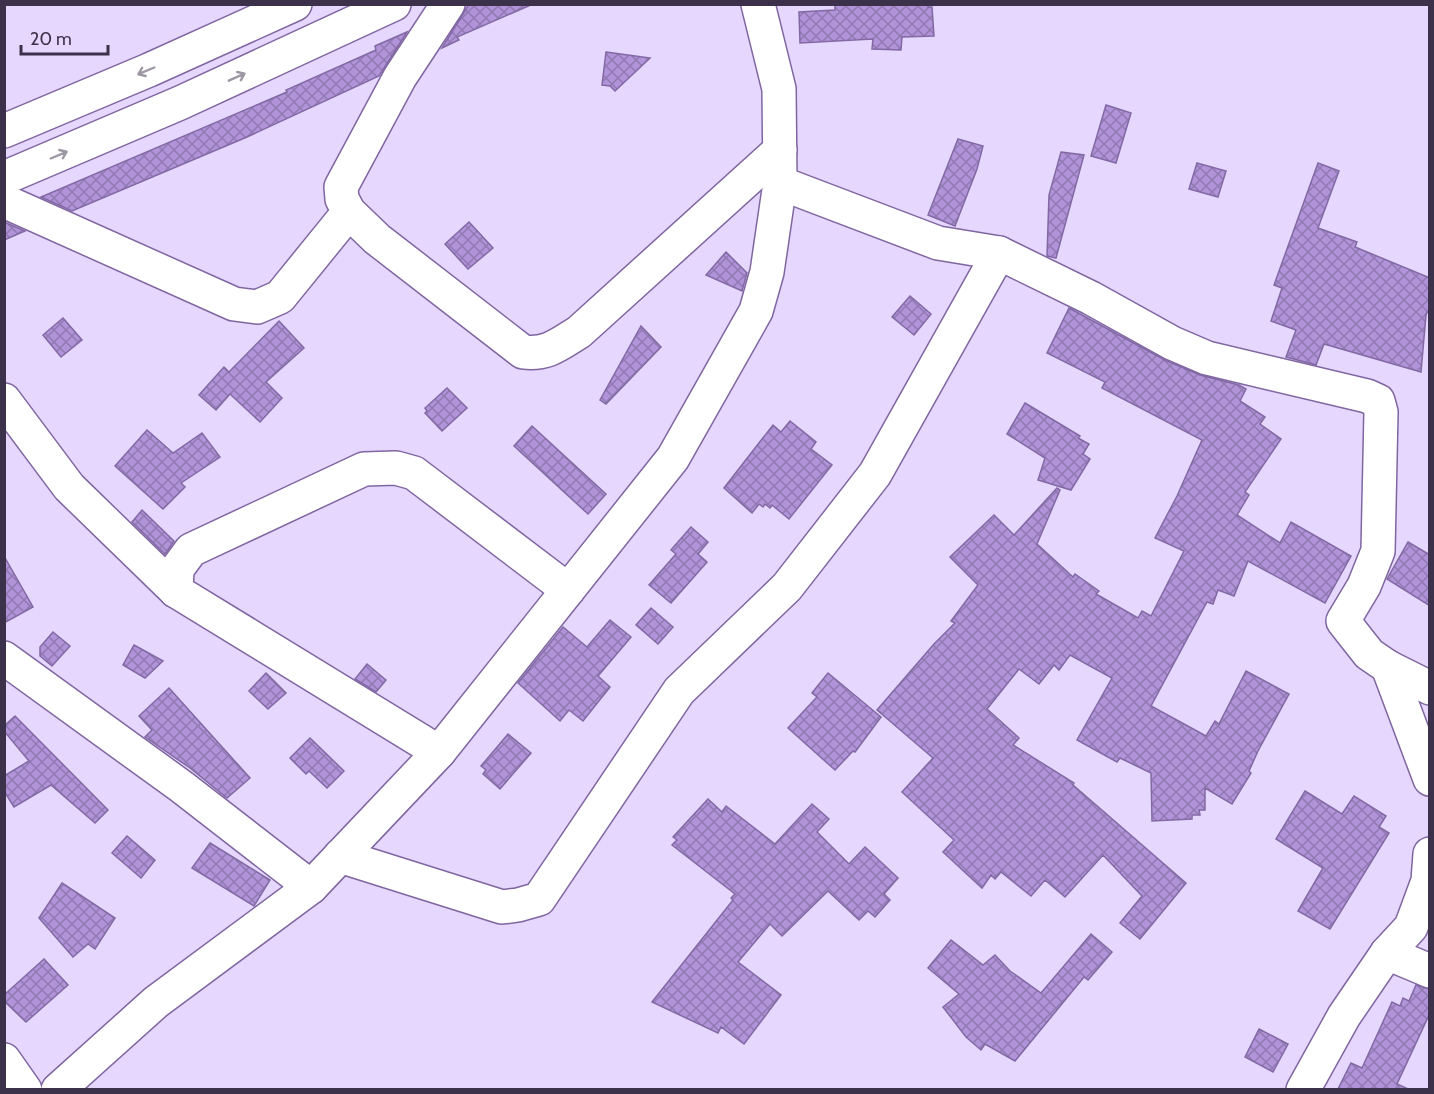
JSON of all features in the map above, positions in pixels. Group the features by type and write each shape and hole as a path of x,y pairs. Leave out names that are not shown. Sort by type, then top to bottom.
{"main road":[{"path":"4,131 149,70 295,4"},
{"path":"4,178 180,104 394,4"},
{"path":"448,4 400,77 341,187 342,200 349,212 376,239 523,352 536,354 547,351 579,332 780,150"},
{"path":"58,1089 156,1002 310,887 439,752 673,458 756,311 767,272 780,183 780,89 758,4"},
{"path":"780,183 938,243 999,253 1091,298 1172,343 1207,358 1367,396 1378,401 1381,412 1378,551 1364,586 1343,621 1369,654 1388,667 1430,688"},
{"path":"4,201 234,304 256,307 280,297 349,212"},
{"path":"340,856 502,907 539,899 679,692 787,587 875,474 999,253"},
{"path":"4,400 69,487 176,591 439,752"},
{"path":"176,591 177,569 191,550 364,469 385,468 396,468 414,473 568,590"},
{"path":"4,658 182,787 310,887"},
{"path":"1388,667 1430,779"},
{"path":"1304,1089 1344,1016 1387,953 1411,927 1428,881 1430,854"},
{"path":"1387,953 1430,971"},
{"path":"4,1060 25,1089"}],"building":[{"path":"469,4 533,4 457,37 459,40 442,48"},
{"path":"835,4 928,4 928,7 932,7 934,36 902,37 901,50 872,49 873,39 800,43 799,12 835,10"},
{"path":"407,32 379,76 247,137 72,211 41,197 287,92 286,90 376,50 375,46"},
{"path":"606,52 650,58 615,91 610,86 602,85"},
{"path":"1106,105 1131,113 1116,163 1091,156"},
{"path":"958,139 983,146 977,169 955,226 928,215"},
{"path":"1061,152 1084,155 1056,258 1047,256 1049,195"},
{"path":"1197,163 1226,171 1218,197 1189,189"},
{"path":"1318,163 1339,171 1318,228 1357,242 1355,247 1430,278 1430,307 1426,315 1421,372 1324,344 1316,365 1286,357 1296,330 1271,321 1282,288 1274,285"},
{"path":"4,222 25,231 4,240"},
{"path":"469,222 493,248 468,269 445,244"},
{"path":"726,252 747,273 742,291 706,275"},
{"path":"910,296 931,314 914,335 892,317"},
{"path":"1069,308 1165,360 1200,375 1246,389 1240,401 1265,417 1260,424 1281,439 1245,492 1249,495 1237,515 1280,543 1291,522 1351,556 1325,603 1248,561 1234,596 1218,590 1213,604 1207,602 1151,706 1206,736 1215,721 1219,724 1246,671 1289,694 1258,751 1249,771 1251,773 1232,804 1205,788 1205,810 1199,810 1200,815 1192,815 1192,819 1152,821 1151,773 1120,758 1117,762 1077,740 1112,678 1070,655 1059,670 1054,665 1039,684 1019,669 987,709 1019,738 1013,745 1074,783 1073,785 1186,883 1140,939 1120,923 1142,896 1103,855 1065,897 1045,880 1031,896 1001,872 995,879 991,875 982,888 943,852 954,840 902,792 933,758 877,710 955,623 951,621 978,585 950,557 994,515 1014,535 1057,488 1060,490 1037,544 1073,577 1075,574 1099,591 1096,594 1138,618 1142,611 1151,616 1184,551 1155,538 1202,440 1102,388 1105,382 1047,353"},
{"path":"63,318 82,340 61,357 43,335"},
{"path":"279,321 304,348 266,382 282,398 260,422 230,394 216,410 199,395 224,367 229,372"},
{"path":"641,326 661,347 606,404 600,400"},
{"path":"447,388 467,408 442,431 425,413 427,411 425,408"},
{"path":"1025,403 1080,436 1078,438 1089,444 1083,454 1090,459 1071,490 1038,480 1045,458 1007,434"},
{"path":"790,421 816,442 811,449 832,465 789,519 772,505 770,508 765,504 763,507 759,504 752,513 724,488 773,425 781,432"},
{"path":"532,426 606,494 588,514 514,446"},
{"path":"147,430 173,453 202,433 220,457 181,483 185,487 163,509 115,466"},
{"path":"142,510 174,541 165,554 132,522"},
{"path":"691,527 708,542 698,554 707,562 671,603 649,585 676,554 671,550"},
{"path":"1408,542 1430,555 1430,606 1387,579"},
{"path":"4,556 33,607 4,623"},
{"path":"651,608 673,627 658,644 636,625"},
{"path":"610,620 631,637 598,676 610,687 583,721 569,710 560,721 518,683 563,627 587,647"},
{"path":"53,632 70,646 52,666 40,656 40,647"},
{"path":"134,645 163,661 145,678 123,665"},
{"path":"367,664 386,680 376,692 355,679"},
{"path":"266,673 286,693 268,709 249,691"},
{"path":"828,673 881,717 855,752 853,751 835,770 788,728 817,697 812,693"},
{"path":"169,688 250,778 227,798 190,768 145,737 152,730 139,716"},
{"path":"15,716 108,810 95,823 51,785 14,807 4,791 4,776 29,761 4,731 4,726"},
{"path":"508,734 531,753 500,789 483,774 486,770 481,766"},
{"path":"310,738 344,771 327,788 309,771 306,774 290,758"},
{"path":"1305,791 1342,814 1354,796 1386,816 1379,827 1389,833 1330,929 1298,911 1323,868 1276,839"},
{"path":"708,799 722,812 726,806 775,844 812,804 829,819 817,832 849,864 865,847 898,878 884,894 890,900 875,917 868,911 859,920 828,891 782,936 770,924 738,962 781,995 744,1044 721,1027 718,1033 652,1002 733,900 731,898 735,894 672,845 677,840 673,837"},
{"path":"127,836 155,860 141,878 112,853"},
{"path":"210,843 270,880 254,906 192,868"},
{"path":"62,883 115,918 95,949 88,944 73,957 39,918"},
{"path":"1091,934 1112,952 1088,980 1084,977 1015,1061 985,1044 981,1050 966,1037 943,1007 959,994 928,968 951,940 983,965 995,955 1010,971 1041,993"},
{"path":"44,959 68,985 26,1022 4,1001 4,995"},
{"path":"1416,985 1430,989 1430,1013 1397,1084 1408,1089 1338,1089 1351,1063 1362,1068 1392,1002 1400,1006 1403,998 1409,1001"},
{"path":"1259,1029 1288,1044 1273,1072 1245,1057"}]}
